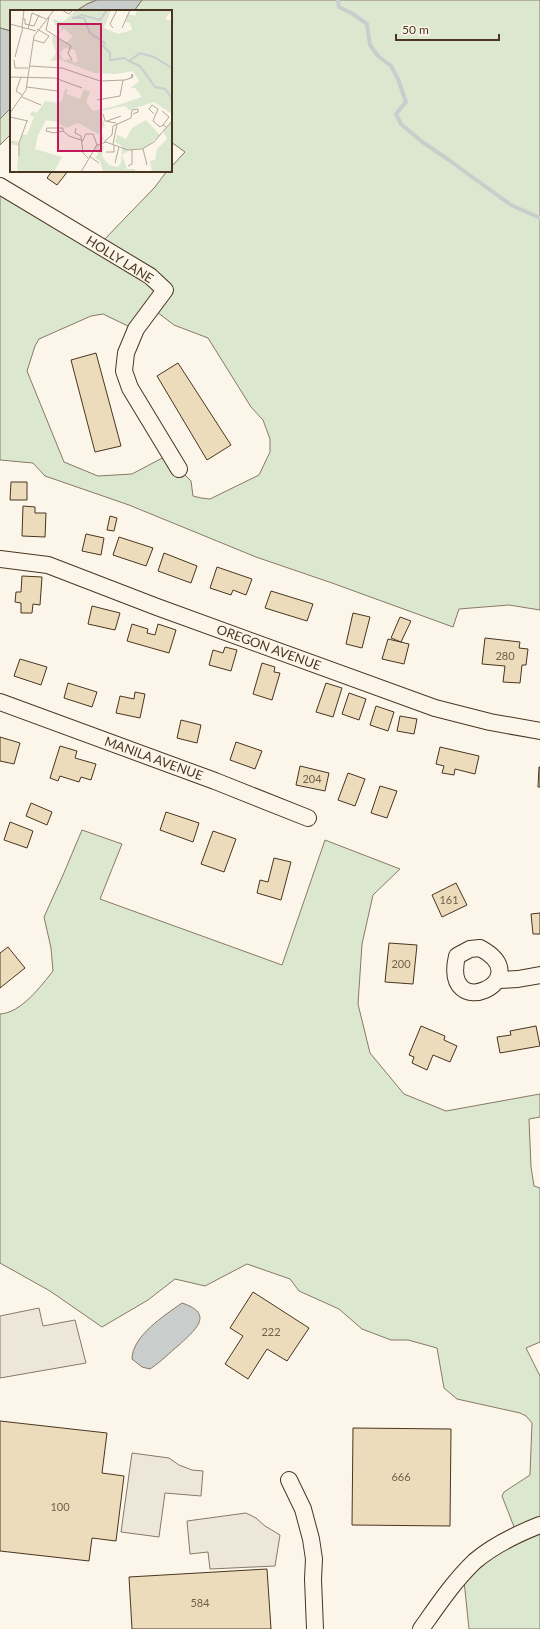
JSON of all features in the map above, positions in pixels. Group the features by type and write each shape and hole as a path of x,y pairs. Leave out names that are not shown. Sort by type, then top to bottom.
{"street":[{"name":"HOLLY LANE","path":"0,186 150,276 165,290 136,329 126,353 124,371 130,388 179,469"},
{"name":"OREGON AVENUE","path":"0,559 48,565 157,607 435,708 490,722 540,731"},
{"name":"MANILA AVENUE","path":"0,702 215,781 308,818"},
{"path":"499,980 518,979 540,975"},
{"path":"289,1480 303,1509 311,1539 314,1559 312,1579 315,1629"},
{"path":"421,1629 456,1581 476,1561 497,1546 540,1525"}],"green space":[{"path":"0,0 97,0 78,10 10,10 10,31 0,28"},
{"path":"142,0 540,0 540,610 509,605 459,609 453,627 256,557 129,505 45,476 33,463 0,460 0,186 101,243 155,187 166,172 172,172 172,166 185,152 172,143 172,10 135,10","holes":["153,309 174,325 208,338 251,407 263,420 270,439 270,452 259,475 210,499 193,496 191,481 166,456 132,474 98,476 64,462 27,371 35,346 39,339 91,316 103,314 132,328"]},
{"path":"10,109 10,135 0,145 0,119"},
{"path":"82,830 122,844 100,899 282,965 325,840 400,869 373,895 362,944 358,1004 370,1053 404,1094 446,1111 540,1094 540,1117 529,1119 531,1167 534,1186 540,1188 540,1342 526,1348 540,1376 540,1629 469,1629 463,1571 516,1532 502,1496 504,1492 530,1475 532,1423 526,1416 520,1413 457,1399 444,1388 437,1348 408,1340 391,1340 362,1329 339,1309 299,1291 290,1279 247,1264 205,1286 175,1279 148,1300 102,1327 50,1291 0,1263 0,1014 15,1009 23,1004 53,971 51,948 44,917"}],"shaded area":[{"path":"97,0 142,0 135,10 78,10"},
{"path":"0,28 10,31 10,109 0,119"},
{"path":"182,1303 192,1307 198,1312 200,1317 196,1328 179,1345 150,1369 142,1367 132,1359 133,1350 137,1342 143,1334 159,1320"},
{"path":"39,1308 43,1326 75,1320 86,1363 0,1378 0,1316"},
{"path":"132,1453 169,1458 179,1465 192,1470 203,1471 201,1496 165,1493 159,1537 121,1532"},
{"path":"246,1513 256,1518 265,1526 280,1535 275,1566 210,1569 208,1552 190,1554 187,1521"}],"building":[{"path":"51,172 67,172 57,185 47,178"},
{"path":"96,353 121,446 95,452 71,360"},
{"path":"178,363 231,445 207,460 157,376"},
{"path":"11,482 27,482 27,500 10,500"},
{"path":"23,506 35,507 35,513 46,513 45,537 22,536"},
{"path":"110,516 117,518 114,531 107,530"},
{"path":"86,534 104,538 101,555 82,551"},
{"path":"119,537 153,548 146,566 113,555"},
{"path":"164,553 197,566 191,583 158,571"},
{"path":"217,567 252,579 246,595 233,590 231,595 210,588"},
{"path":"22,576 42,577 40,605 33,604 32,613 21,613 21,603 15,602 16,592 21,592"},
{"path":"271,591 313,604 307,621 265,608"},
{"path":"92,606 120,613 115,630 88,624"},
{"path":"353,613 370,617 362,648 346,644"},
{"path":"400,617 411,621 401,642 391,638"},
{"path":"132,624 148,629 147,633 155,635 158,624 176,630 169,653 127,641"},
{"path":"485,638 520,642 519,648 528,649 526,665 522,665 520,683 503,682 505,666 482,664"},
{"path":"388,639 409,644 404,664 382,659"},
{"path":"225,647 237,650 231,671 209,665 213,650 223,653"},
{"path":"20,659 47,667 41,685 14,676"},
{"path":"262,663 275,667 274,672 280,673 272,700 253,694"},
{"path":"68,683 97,692 92,707 64,698"},
{"path":"326,683 342,688 333,717 316,712"},
{"path":"135,692 145,694 140,718 116,713 120,696 134,699"},
{"path":"349,693 366,699 359,720 342,714"},
{"path":"376,706 394,712 388,731 370,725"},
{"path":"400,716 417,719 414,734 397,731"},
{"path":"181,720 201,725 197,743 177,738"},
{"path":"0,737 20,743 14,764 0,761"},
{"path":"236,742 262,751 255,769 230,760"},
{"path":"60,746 77,751 75,758 96,764 91,780 81,777 79,782 60,776 58,781 50,778"},
{"path":"440,747 479,756 475,774 455,769 454,775 442,773 444,766 436,764"},
{"path":"300,766 329,773 325,791 296,785"},
{"path":"539,767 540,787 538,787"},
{"path":"348,773 365,779 355,806 338,800"},
{"path":"380,786 397,791 387,818 371,813"},
{"path":"31,803 52,812 47,825 26,816"},
{"path":"166,812 199,823 193,842 160,830"},
{"path":"10,822 33,831 27,848 4,840"},
{"path":"213,831 236,839 224,872 201,864"},
{"path":"274,858 291,862 281,900 257,893 260,880 268,882"},
{"path":"456,883 467,905 442,917 432,895"},
{"path":"540,913 540,934 533,934 531,914"},
{"path":"389,943 417,945 413,984 385,982"},
{"path":"8,947 25,968 0,988 0,953"},
{"path":"421,1026 445,1036 444,1040 457,1046 450,1062 433,1055 427,1070 412,1063 414,1057 409,1055"},
{"path":"536,1026 540,1046 500,1053 497,1037 511,1035 510,1031"},
{"path":"253,1292 309,1328 287,1361 267,1349 248,1379 225,1364 243,1336 230,1328"},
{"path":"0,1421 107,1433 102,1473 124,1476 116,1541 92,1538 89,1561 0,1551"},
{"path":"353,1428 451,1429 450,1526 352,1525"},
{"path":"267,1569 271,1629 132,1629 129,1577"}],"waterway":[{"path":"338,0 339,7 353,14 367,24 370,45 378,56 391,66 398,79 406,102 396,114 401,124 421,141 511,205 540,218"}]}
